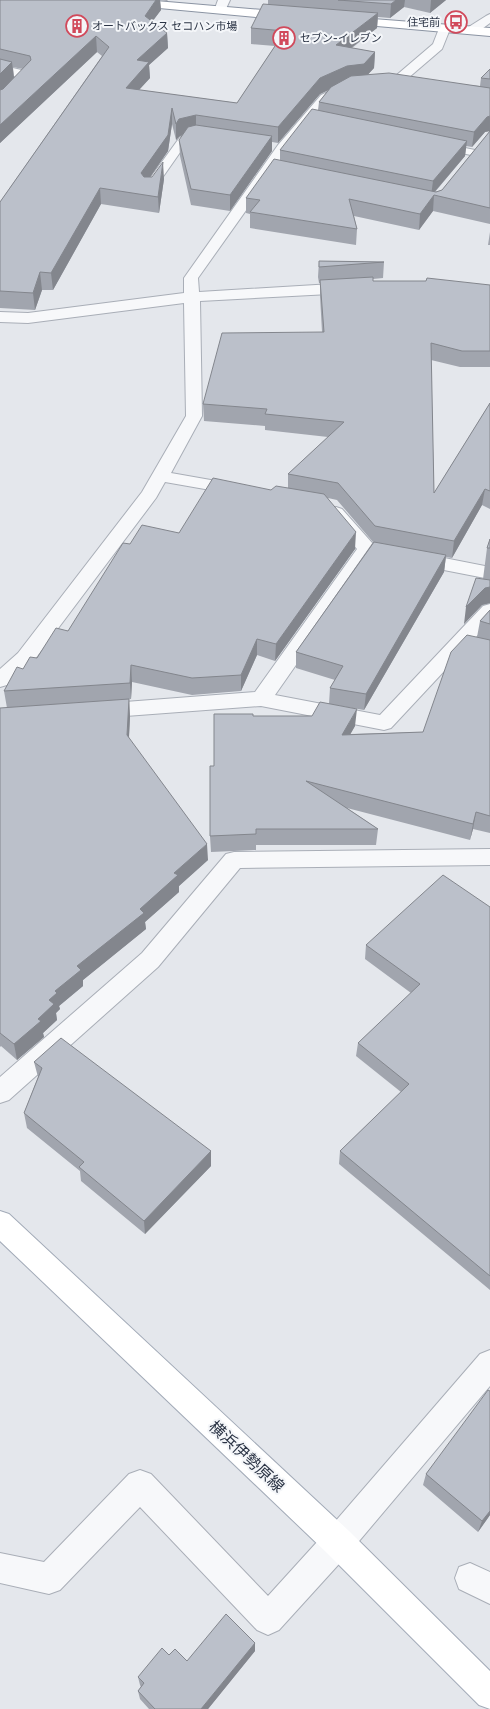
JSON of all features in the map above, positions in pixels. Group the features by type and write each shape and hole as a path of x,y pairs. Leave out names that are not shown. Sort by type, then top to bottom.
{"main road":[{"path":"105,0 222,5 298,17"},
{"path":"337,20 490,32"},
{"name":"横浜伊勢原線","path":"0,1223 338,1542 490,1694"}],"street":[{"path":"471,31 490,18"},
{"path":"0,680 25,658 150,494 194,416 191,278 283,148 325,98 347,87 396,82 438,46 444,29"},
{"path":"0,69 26,75 0,101"},
{"path":"0,317 28,318 192,297 366,287"},
{"path":"161,476 253,492"},
{"path":"322,504 330,505 368,549 490,574"},
{"path":"261,699 368,549"},
{"path":"79,712 261,699 384,723 490,610"},
{"path":"460,642 483,647"},
{"path":"0,1092 150,960 234,860 490,857"},
{"path":"0,1568 49,1578 140,1485 268,1619 338,1542 490,1364"}],"lane":[{"path":"396,82 412,85"},
{"path":"307,119 322,122"},
{"path":"149,189 184,139 196,136 212,138"},
{"path":"466,165 485,141"},
{"path":"430,144 476,153"},
{"path":"267,146 283,148"},
{"path":"269,169 284,172"}],"building":[{"path":"0,0 156,0 145,16 167,33 137,60 149,62 126,88 237,103 285,31 251,28 263,4 378,13 336,45 375,52 364,64 347,66 320,78 278,127 196,115 179,119 176,124 172,108 168,135 141,173 144,177 152,177 163,162 158,197 100,188 51,273 40,272 33,293 0,291 0,202 109,47 96,36 0,125 0,90 3,89 31,60 30,56 0,49"},
{"path":"338,0 396,0 391,4"},
{"path":"0,59 12,62 0,74"},
{"path":"490,69 490,79 481,78"},
{"path":"389,73 490,88 490,116 487,117 474,132 319,102 331,87 351,76"},
{"path":"312,109 467,141 433,181 280,150"},
{"path":"196,125 272,136 230,195 191,189 179,140 188,127"},
{"path":"490,131 490,208 434,195 420,214 349,199 357,229 250,212 260,200 246,198 274,159 436,192 442,190"},
{"path":"319,261 384,262 319,267"},
{"path":"373,277 373,281 426,281 427,278 490,285 490,351 462,351 431,343 434,493 490,403 490,491 485,489 454,541 375,526 338,483 288,474 344,422 265,414 267,409 203,404 222,333 324,332 320,280"},
{"path":"213,478 271,490 276,486 324,494 356,532 276,644 257,639 241,675 192,678 131,665 130,683 4,691 17,667 23,669 30,657 37,658 56,628 68,631 123,543 130,544 142,525 179,533"},
{"path":"490,539 490,548 487,548"},
{"path":"374,542 446,555 366,694 330,688 343,666 296,652"},
{"path":"476,578 490,580 490,587 485,588 466,607"},
{"path":"490,610 490,624 480,621"},
{"path":"467,635 490,640 490,816 476,812 473,824 306,781 378,829 256,829 256,834 210,836 210,766 214,766 214,714 253,714 253,716 312,716 320,702 357,709 342,735 423,732 451,652"},
{"path":"129,699 127,735 207,844 174,873 178,875 140,909 144,913 77,966 81,970 55,991 57,993 49,1000 54,1004 38,1019 41,1021 14,1044 0,1033 0,708"},
{"path":"443,875 490,907 490,1276 340,1151 409,1084 358,1043 420,984 366,945"},
{"path":"61,1038 211,1151 144,1221 79,1167 84,1162 24,1113 42,1068 34,1062"},
{"path":"488,1390 490,1391 490,1511 482,1521 426,1474"},
{"path":"226,1614 255,1643 201,1709 155,1709 138,1691 144,1683 138,1677 162,1648 169,1655 175,1649 187,1661"}],"place":[{"name":"住宅前","path":"456,22"},
{"name":"オートバックス セコハン市場","path":"77,26"},
{"name":"セブン-イレブン","path":"284,38"}]}
